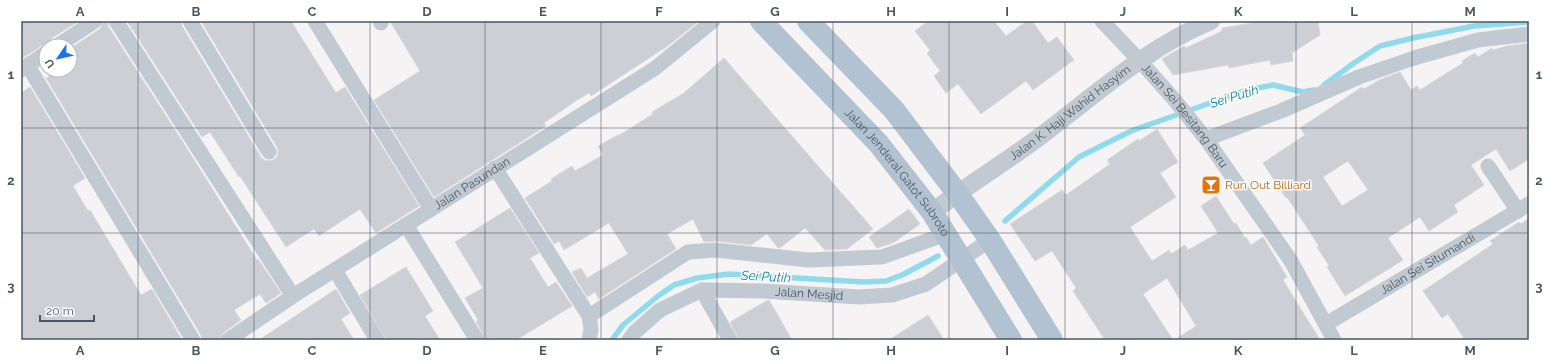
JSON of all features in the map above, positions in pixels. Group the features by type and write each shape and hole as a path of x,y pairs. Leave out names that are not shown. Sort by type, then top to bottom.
{"main road":[{"name":"Jalan Jenderal Gatot Subroto","path":"761,21 878,144 932,212 1011,340"},
{"path":"808,21 894,110 957,193 990,240 1052,340"}],"street":[{"path":"69,38 95,21"},
{"path":"116,21 293,296"},
{"path":"190,21 269,152"},
{"path":"315,21 431,209"},
{"name":"Jalan Pasundan","path":"228,340 248,335 293,296 654,69 713,21"},
{"name":"Jalan Sei Besitang Baru","path":"1102,21 1173,98 1206,139 1291,261 1334,340"},
{"name":"Jalan K. Haji Wahid Hasyim","path":"932,212 957,193 1012,158 1140,61 1177,38 1211,21"},
{"path":"1206,139 1281,111 1359,77 1414,58 1478,40 1529,34"},
{"path":"38,58 24,68 193,340"},
{"path":"1488,166 1524,207"},
{"path":"495,168 589,316 591,330 589,340"},
{"name":"Jalan Sei Situmandi","path":"1326,324 1524,207"},
{"path":"406,224 477,340"},
{"path":"589,316 688,252 715,250 808,260 882,258 946,234"},
{"name":"Jalan Mesjid","path":"629,340 635,332 660,310 702,290 763,291 859,297 892,295 926,284 990,240"},
{"path":"335,270 377,340"},
{"path":"702,290 730,340"}],"building":[{"path":"21,21 79,21 52,38 38,38 38,48 21,59"},
{"path":"104,21 107,21 108,26 257,260 258,259 281,293 266,303 260,294 234,310 241,320 223,333 219,340 202,340 201,335 46,78 78,78 78,43 100,29"},
{"path":"127,21 181,21 182,26 261,157 264,160 269,161 277,157 277,147 201,21 291,21 336,93 345,87 419,206 376,233 360,209 319,236 314,229 286,247 210,132 202,137"},
{"path":"390,21 699,21 669,45 591,96 589,93 577,100 544,123 546,126 434,197 374,100 420,71"},
{"path":"928,21 994,21 1006,36 1027,21 1032,21 1048,43 1057,37 1074,60 1033,90 1026,81 981,114 958,84 946,93 934,76 940,71 927,53 930,50 915,31"},
{"path":"1264,21 1318,21 1320,35 1292,53 1293,61 1271,65 1270,60 1229,68 1228,65 1173,75 1162,59 1184,46 1186,48 1222,31 1222,28"},
{"path":"1529,43 1529,159 1510,171 1496,149 1471,165 1484,185 1454,205 1458,212 1429,231 1420,217 1388,238 1403,260 1345,296 1327,267 1329,266 1317,247 1319,246 1263,163 1305,135 1300,128 1362,87 1364,89 1379,80 1400,72 1411,90 1417,86 1420,90 1463,63 1462,61 1475,53 1478,57 1492,48 1493,50 1507,46","holes":["1348,161 1368,190 1342,206 1323,177"]},
{"path":"724,58 873,229 847,249 825,250 805,228 778,248 767,234 751,245 716,241 704,242 693,219 667,234 676,249 599,299 595,292 587,297 572,272 581,268 587,278 628,254 609,223 564,250 559,241 554,244 525,198 572,166 575,171 603,155 598,146 618,136 653,114 652,112 684,93"},
{"path":"30,87 85,178 73,186 88,211 90,210 141,295 152,289 182,340 21,340 21,93"},
{"path":"1157,129 1178,162 1160,173 1176,197 1130,227 1152,261 1169,250 1171,254 1185,245 1188,250 1218,233 1201,206 1216,196 1234,224 1236,223 1251,245 1263,237 1287,277 1283,280 1320,340 1175,340 1196,326 1167,278 1143,294 1173,340 1105,340 1073,291 1076,288 1052,251 1035,261 1010,224 1062,190 1066,195 1110,164 1107,160 1138,139 1139,141"},
{"path":"510,208 539,253 530,258 548,287 556,282 572,306 516,340 486,340 476,321 478,320 465,298 483,288 455,242"},
{"path":"909,209 920,224 893,243 877,248 869,237"},
{"path":"1529,218 1529,340 1465,340 1448,314 1442,318 1423,291 1493,244 1490,241 1519,222 1521,224"},
{"path":"406,267 433,311 425,316 440,340 386,340 360,295"},
{"path":"336,289 350,313 341,319 354,340 259,340"},
{"path":"768,300 792,340 739,340 730,322"},
{"path":"928,315 944,340 889,340"}],"waterway":[{"name":"Sei Putih","path":"1324,85 1380,46 1474,26 1529,22"},
{"name":"Sei Putih","path":"1005,221 1079,157 1131,131 1247,90 1273,85 1303,92 1314,90"},
{"name":"Sei Putih","path":"612,340 623,325 658,296 674,285 697,278 729,274 864,282 886,281 902,275 938,256"}],"place":[{"name":"Run Out Billiard","path":"1211,185"}]}
